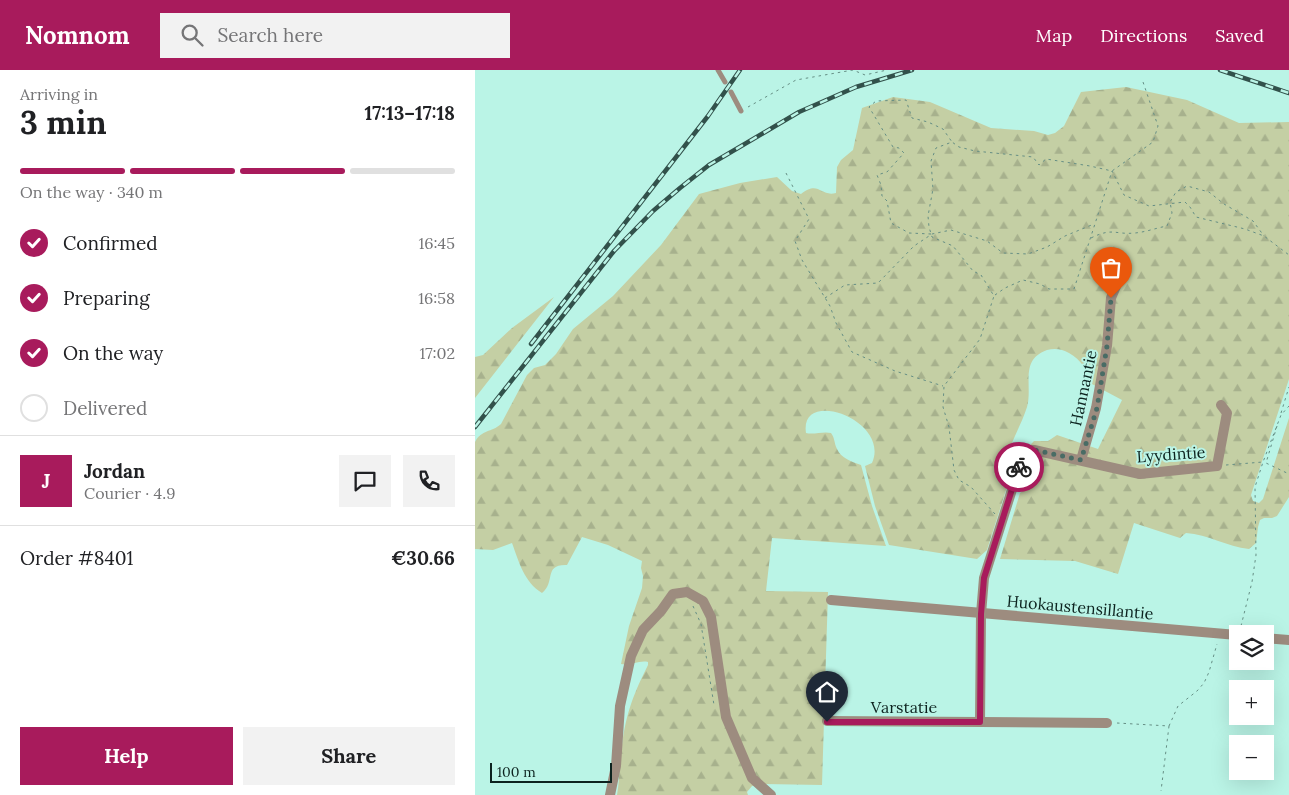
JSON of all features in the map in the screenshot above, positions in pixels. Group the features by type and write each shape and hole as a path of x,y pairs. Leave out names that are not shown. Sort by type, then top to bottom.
{"street":[{"name":"Hannantie","path":"1081,460 1097,408 1107,346 1111,298 1125,265"},
{"name":"Lyydintie","path":"981,614 984,578 1022,458 1028,451 1046,452 1140,474 1217,466 1227,413 1221,405"},
{"path":"610,795 616,766 620,706 631,656 643,630 661,611 673,594 687,592 703,601 711,617 726,717 752,778 771,795"},
{"name":"Huokaustensillantie","path":"831,600 981,614 1220,633 1229,632"},
{"path":"980,722 981,614"},
{"path":"1274,639 1289,640"},
{"name":"Varstatie","path":"827,722 1107,723"}],"lane":[{"path":"718,70 725,82"},
{"path":"731,92 741,111"}],"path":[{"path":"741,111 795,80 853,70 865,76 887,70"},
{"path":"1002,522 971,486 959,480 954,470 949,427 943,407 944,386 980,339 994,296 1005,288 1023,280 1049,288 1074,289 1112,172 1153,142 1158,126 1142,79"},
{"path":"1095,224 1028,254 1003,253 987,241 951,230 931,234 909,233 891,223 887,201 882,196 877,175 887,172 904,153 899,148 893,147 869,107 876,101 906,100 912,118 929,122 943,129 959,148 1033,157 1039,165 1045,159 1090,166 1112,172 1124,196 1149,206 1170,202 1185,202 1196,217 1245,229 1264,236"},
{"path":"952,142 936,148 931,161 933,189 928,216 931,234 932,237 953,246 973,271 981,275 994,296"},
{"path":"786,173 809,218 795,241 801,260 830,306 852,352 895,371 944,386"},
{"path":"1090,238 1102,232 1114,231 1133,234 1167,226 1172,213 1170,202 1176,192 1187,186 1209,192 1224,204 1253,221 1264,236 1289,255"},
{"path":"825,298 845,285 879,283 913,246 931,234"},
{"path":"1289,388 1266,463 1289,474"},
{"path":"1241,625 1252,582 1256,556 1255,487 1281,415 1289,406"},
{"path":"1217,466 1263,462"},
{"path":"1161,791 1169,726 1178,706 1204,683 1220,633"},
{"path":"1107,723 1169,726"}],"green space":[{"path":"1126,87 1187,100 1239,123 1289,122 1289,379 1251,495 1253,501 1259,503 1263,499 1289,418 1289,497 1277,516 1260,520 1256,543 1249,549 1194,534 1186,533 1180,538 1134,523 1118,574 1075,561 1000,559 1020,493 1024,490 1023,464 1026,452 1030,446 1034,441 1048,441 1057,435 1098,449 1122,400 1090,383 1088,374 1080,362 1069,353 1061,350 1047,350 1038,354 1030,367 1027,407 1003,468 1003,479 1007,487 987,550 977,559 889,545 875,506 865,466 872,463 874,447 869,434 858,422 843,415 829,411 816,412 808,419 806,433 831,433 841,455 861,465 872,506 886,546 772,538 766,591 828,592 822,785 764,784 752,786 747,792 748,795 617,795 621,751 628,713 648,665 648,662 621,664 629,626 642,588 642,561 608,545 582,537 567,565 555,567 552,571 546,589 542,593 526,577 512,543 493,550 475,549 475,442 481,435 501,424 527,375 534,368 545,365 556,354 573,329 613,296 661,245 699,194 740,183 777,177 792,191 801,194 812,188 826,193 836,193 837,167 841,160 853,150 862,108 893,97 930,102 991,128 1034,131 1048,135 1055,133 1064,126 1081,92"},
{"path":"554,297 475,398 475,357 483,355 512,328"}],"railway":[{"path":"531,344 708,116 740,70"},
{"path":"475,427 614,251 653,211 680,188 709,165 799,112 856,87 912,70"},
{"path":"1220,70 1289,93"}],"way so far":[{"path":"1019,467 1022,458 1028,451 1034,450 1081,460 1097,408 1107,346 1111,298"}],"route":[{"path":"827,722 980,722 981,614 984,578 1019,467"}]}
